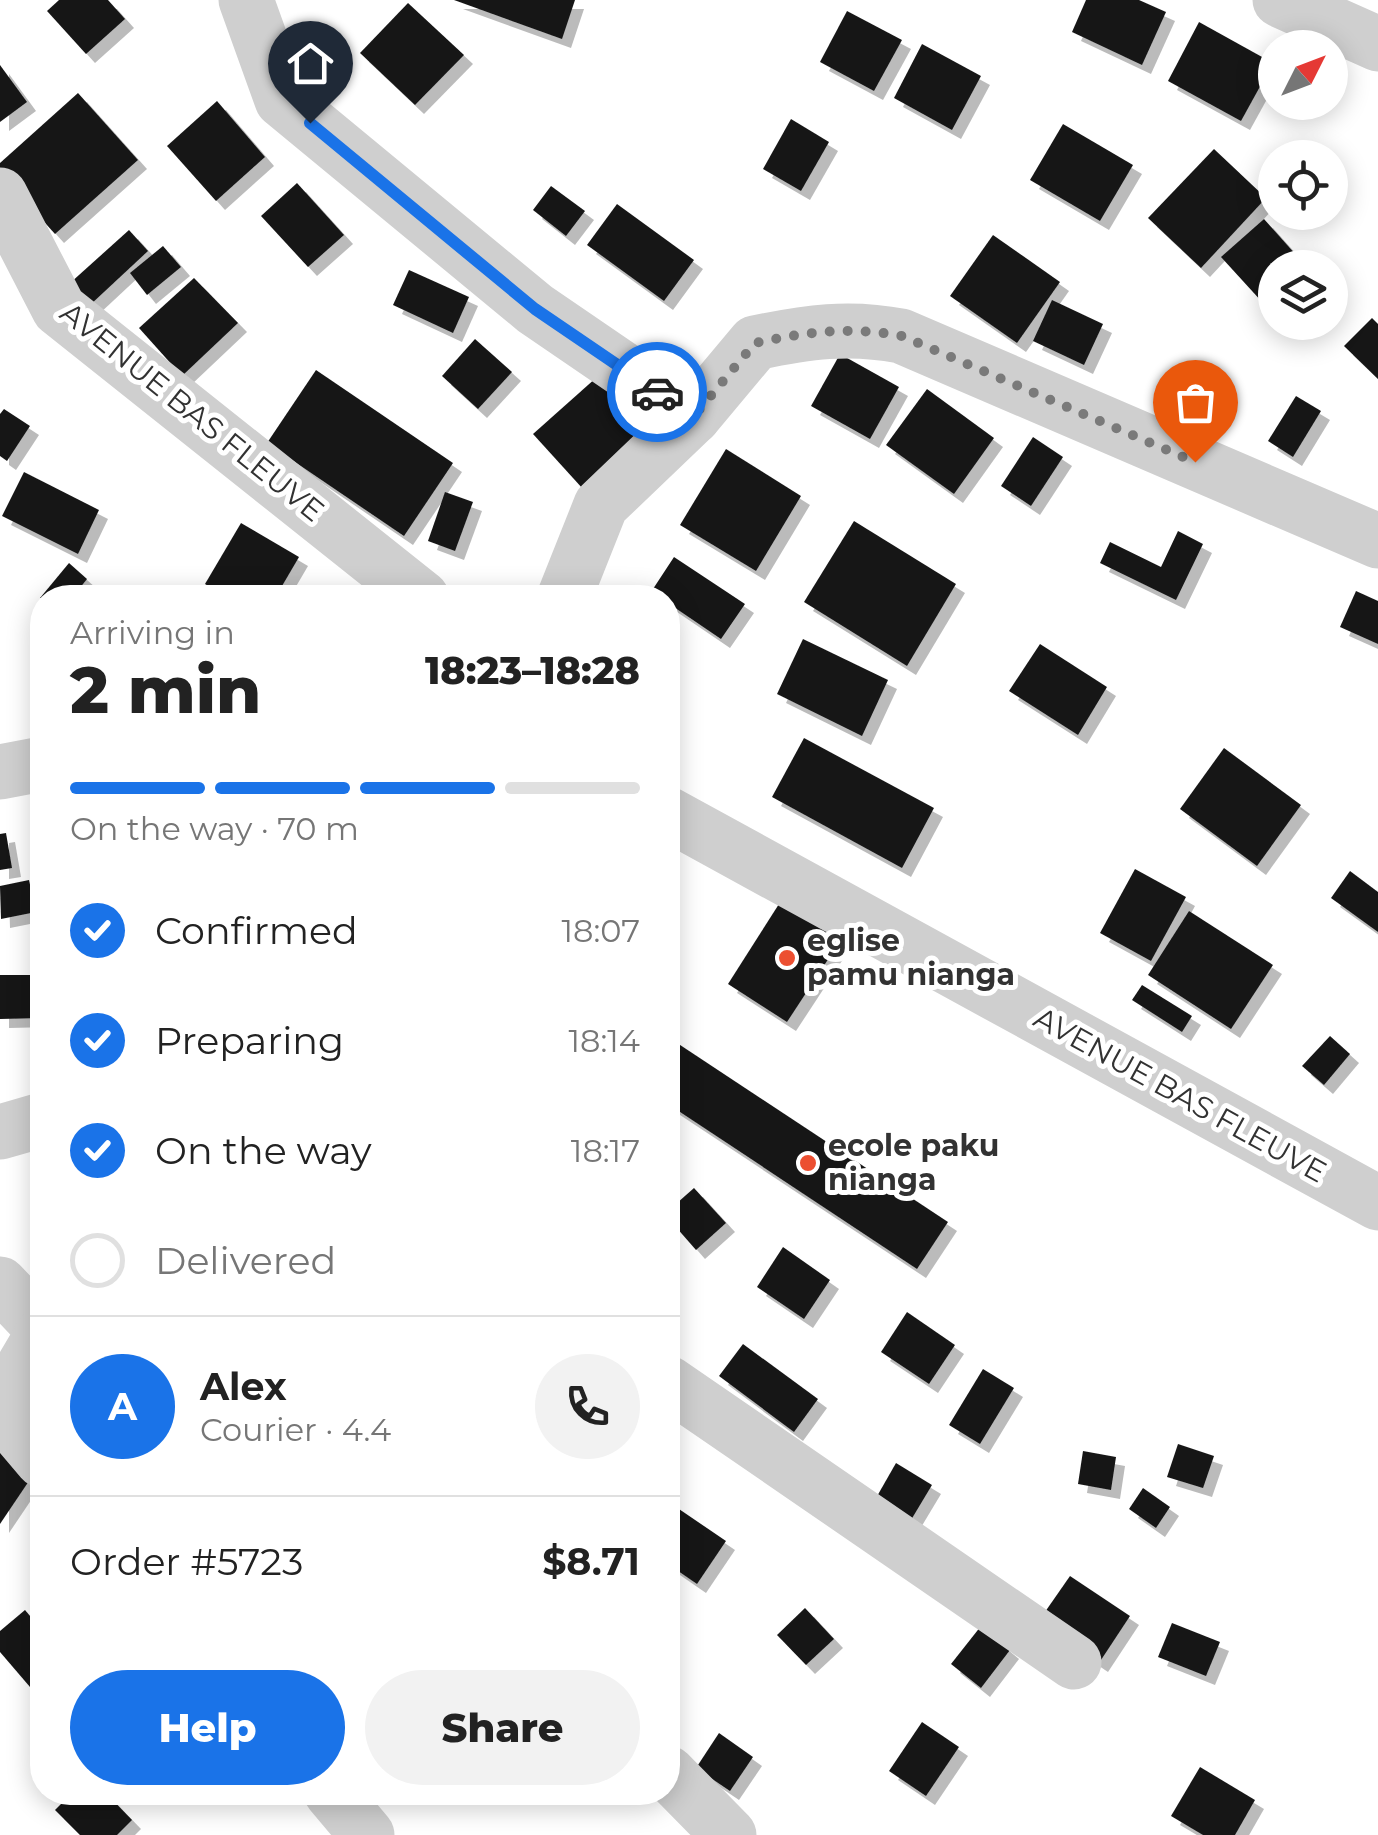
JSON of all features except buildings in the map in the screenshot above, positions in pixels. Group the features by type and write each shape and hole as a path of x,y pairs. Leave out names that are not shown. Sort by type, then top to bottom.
{"street":[{"path":"246,0 282,100 535,309 693,417"},
{"path":"1280,0 1378,44"},
{"name":"AVENUE BAS FLEUVE","path":"0,196 58,309 406,585"},
{"path":"0,287 58,309"},
{"path":"569,585 601,505 693,417 755,343 837,330 864,329 902,336 1378,541"},
{"path":"0,772 30,766"},
{"name":"AVENUE BAS FLEUVE","path":"680,821 1378,1203"},
{"path":"0,1132 30,1123"},
{"path":"0,1284 30,1318"},
{"path":"30,1353 9,1391 4,1415 30,1447"},
{"path":"680,1391 1074,1662"},
{"path":"680,1786 730,1835"},
{"path":"343,1805 367,1835"}],"way so far":[{"path":"657,392 693,417 755,343 864,329 902,336 1195,462"}],"place":[{"name":"eglise pamu nianga","path":"787,958"},
{"name":"ecole paku nianga","path":"808,1163"}],"route":[{"path":"310,123 535,309 657,392"}]}
